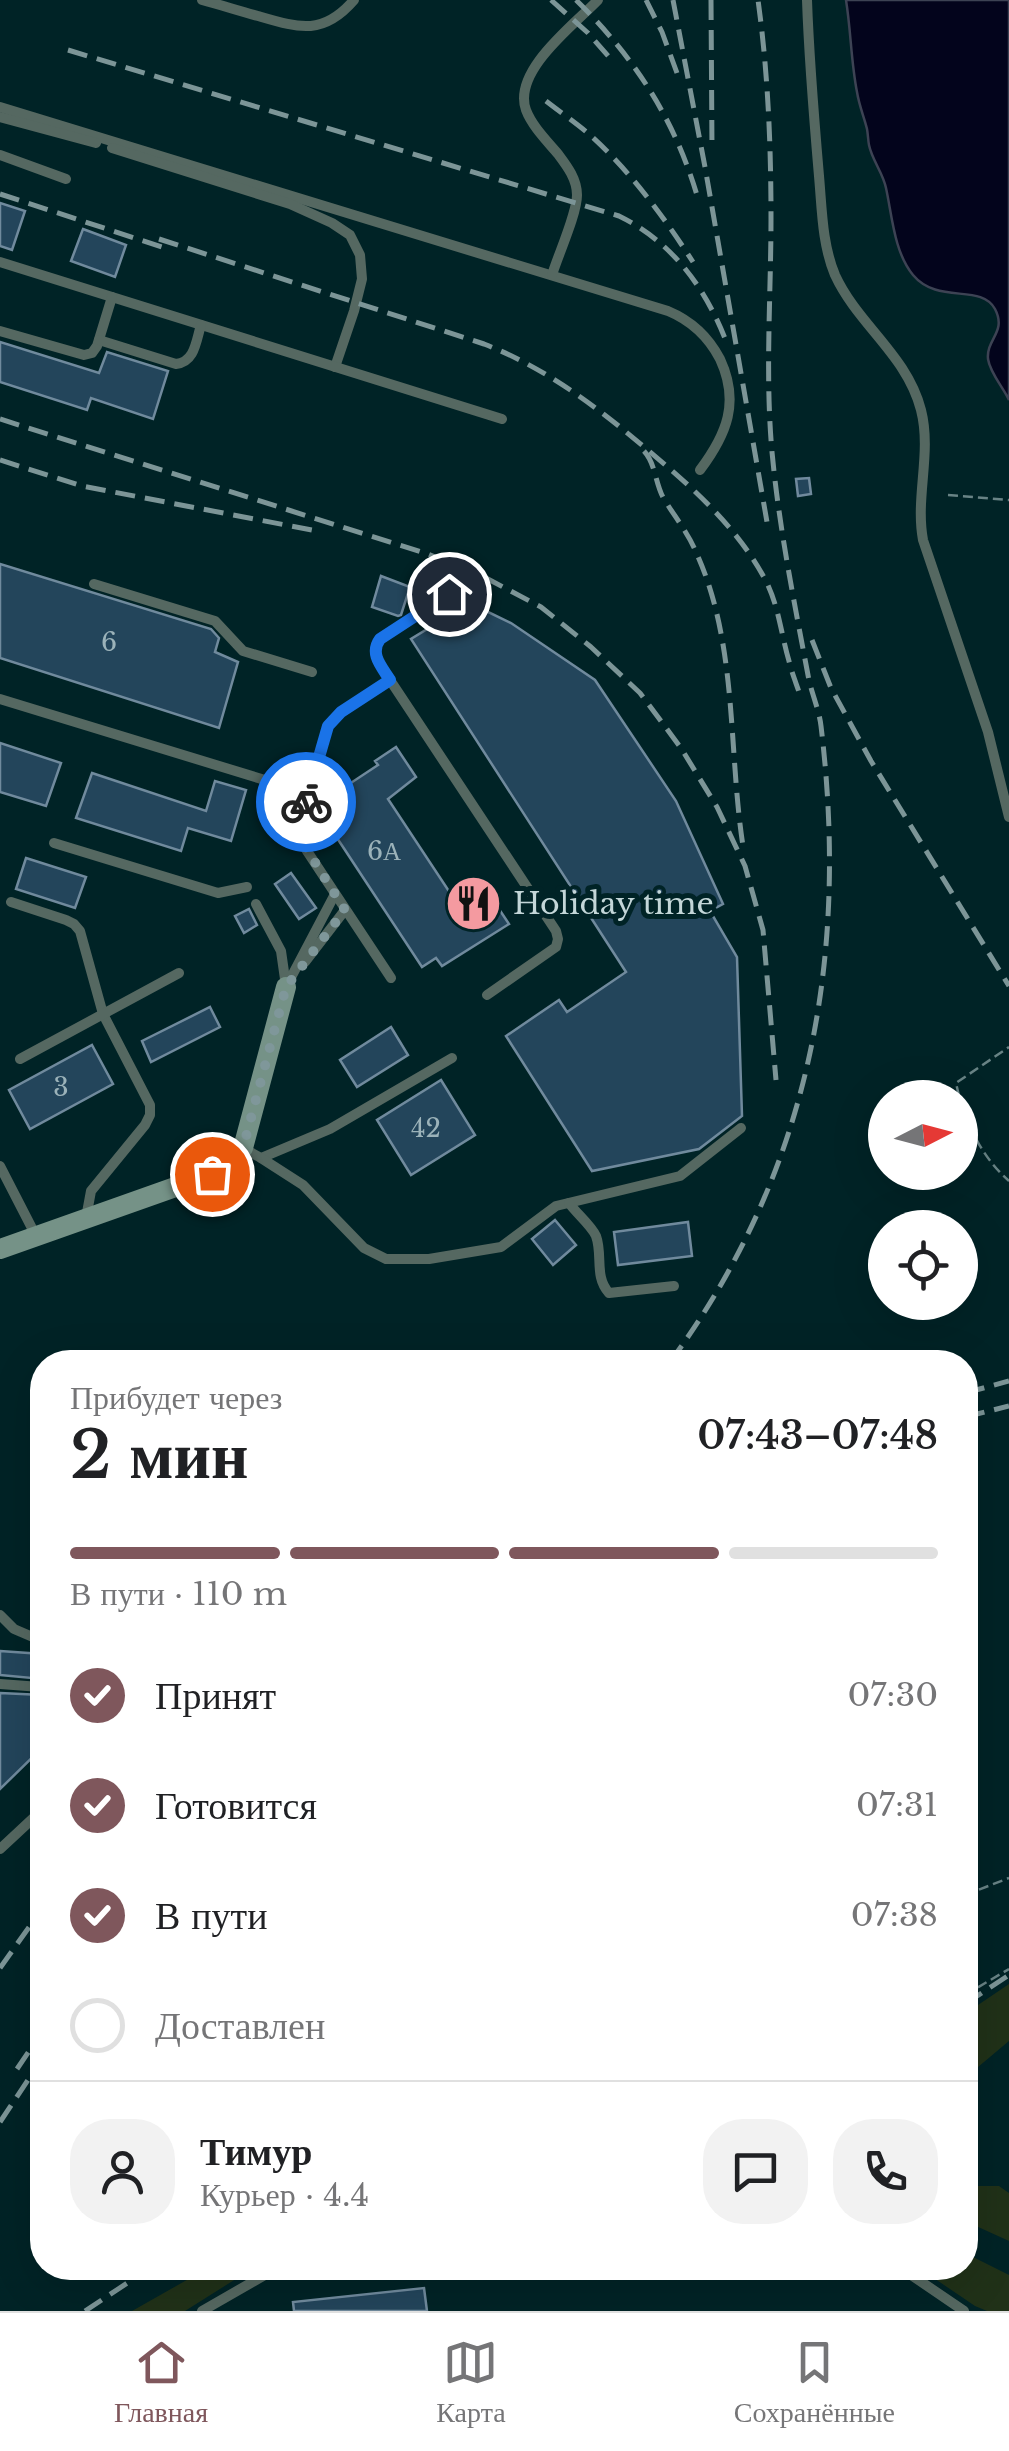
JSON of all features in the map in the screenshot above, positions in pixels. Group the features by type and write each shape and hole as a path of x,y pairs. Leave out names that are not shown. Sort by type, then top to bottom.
{"street":[{"path":"0,1249 212,1174 252,1153 286,987"}],"lane":[{"path":"202,0 302,28 326,24 354,0"},
{"path":"552,275 576,203 576,187 570,172 527,112 525,94 534,68 550,46 598,0"},
{"path":"807,0 817,154 830,258 853,306 900,364 918,402 925,444 920,509 923,540 988,732 1009,818"},
{"path":"0,107 668,311 696,326 714,347 730,386 730,405 720,439 700,470"},
{"path":"0,117 94,142 290,204 350,235 360,255 362,279 334,367"},
{"path":"0,155 66,179"},
{"path":"0,262 502,420"},
{"path":"0,331 84,356 92,352 99,340 112,297"},
{"path":"99,340 183,363 192,354 201,325"},
{"path":"94,584 214,621 243,651 312,672"},
{"path":"449,594 380,639 375,651 390,680 556,931 556,947 487,995"},
{"path":"390,680 341,712 328,726 301,817 301,840 391,978"},
{"path":"0,698 278,784"},
{"path":"54,843 218,894 247,887"},
{"path":"286,987 335,894"},
{"path":"11,902 74,924 85,942 104,1014 150,1105 145,1125 91,1191 86,1220"},
{"path":"256,904 281,951 286,987"},
{"path":"286,987 345,910"},
{"path":"20,1059 179,972"},
{"path":"252,1153 330,1130 452,1058"},
{"path":"252,1153 303,1185 364,1248 386,1259 430,1259 500,1248 556,1206 680,1176 740,1128"},
{"path":"0,1166 36,1237"},
{"path":"568,1203 596,1236 601,1279 609,1293 674,1286"},
{"path":"0,1614 14,1628 30,1635"},
{"path":"0,1684 30,1686"},
{"path":"0,1849 30,1821"},
{"path":"202,2311 256,2280"},
{"path":"919,2280 964,2311"}],"path":[{"path":"948,496 1009,500"},
{"path":"961,1080 1009,1048"},
{"path":"978,1141 1009,1181"},
{"path":"978,1890 1009,1878"},
{"path":"978,1988 1009,1970"}],"green space":[{"path":"1009,1984 1009,2041 978,2067 978,2005"},
{"path":"978,2186 999,2186 1009,2193 1009,2241 978,2227"},
{"path":"978,2260 1009,2275 1009,2311 987,2311 937,2280 978,2280"},
{"path":"187,2280 234,2280 185,2311 132,2311"}],"water":[{"path":"846,0 1009,0 1009,400 988,359 999,324 995,309 980,297 923,284 902,256 885,182 870,151 858,97"}],"building":[{"path":"0,203 25,211 12,250 0,246"},
{"path":"83,229 126,245 115,277 71,261"},
{"path":"0,342 99,373 107,352 168,371 153,419 91,398 87,410 0,382"},
{"path":"809,478 811,494 798,496 796,479"},
{"path":"0,564 211,629 219,638 215,652 238,662 219,728 0,658"},
{"path":"381,576 410,587 401,615 372,607"},
{"path":"465,606 482,609 511,623 595,680 676,801 723,904 710,911 737,957 742,1116 699,1149 592,1171 506,1036 559,1000 567,1012 626,972 411,639"},
{"path":"0,743 61,763 46,806 0,792"},
{"path":"396,747 416,777 388,799 462,911 491,897 509,924 442,966 436,958 422,967 316,806 378,765 375,761"},
{"path":"92,773 206,811 215,781 246,790 231,841 188,828 181,851 76,818"},
{"path":"26,858 86,877 75,908 16,889"},
{"path":"291,873 316,908 299,919 275,884"},
{"path":"249,909 257,925 244,933 235,916"},
{"path":"210,1007 220,1027 151,1062 142,1041"},
{"path":"391,1027 408,1055 357,1087 340,1060"},
{"path":"92,1045 113,1084 30,1129 9,1090"},
{"path":"441,1080 475,1135 411,1175 377,1120"},
{"path":"555,1220 576,1245 553,1265 532,1239"},
{"path":"688,1222 692,1256 618,1265 614,1232"},
{"path":"0,1651 30,1653 30,1678 0,1675"},
{"path":"0,1693 30,1694 30,1760 0,1789"},
{"path":"424,2288 427,2311 294,2311 293,2302"}],"railway":[{"path":"551,0 610,58"},
{"path":"576,0 617,45 651,93 679,145 699,202"},
{"path":"646,0 677,73"},
{"path":"673,0 767,522"},
{"path":"711,0 712,149"},
{"path":"678,1350 718,1290 757,1215 787,1139 809,1060 822,979 829,896 821,726 792,592 772,452 770,163 767,81 758,0"},
{"path":"68,50 619,216 655,239 684,268 708,302 726,341"},
{"path":"546,101 590,135 619,164 693,262"},
{"path":"0,194 171,250"},
{"path":"159,239 484,344 530,365 591,405 714,510 755,562 777,611 801,698"},
{"path":"0,419 428,554 541,607 591,647 640,693 681,748 717,807 745,866 763,930 776,1080"},
{"path":"644,451 664,499 696,552 719,623 730,697 743,846"},
{"path":"0,460 82,486 317,531"},
{"path":"812,640 831,688 871,761 1009,986"},
{"path":"978,1389 1009,1381"},
{"path":"978,1414 1009,1406"},
{"path":"0,1968 30,1926"},
{"path":"978,1995 1009,1975"},
{"path":"17,2069 30,2050"},
{"path":"0,2122 30,2077"},
{"path":"85,2311 132,2280"}],"way so far":[{"path":"212,1174 243,1148 286,987 345,910 301,840 301,817 306,802"}],"place":[{"name":"Holiday time","path":"474,904"}],"route":[{"path":"306,802 328,726 341,712 390,680 378,660 376,644 449,594"}]}
